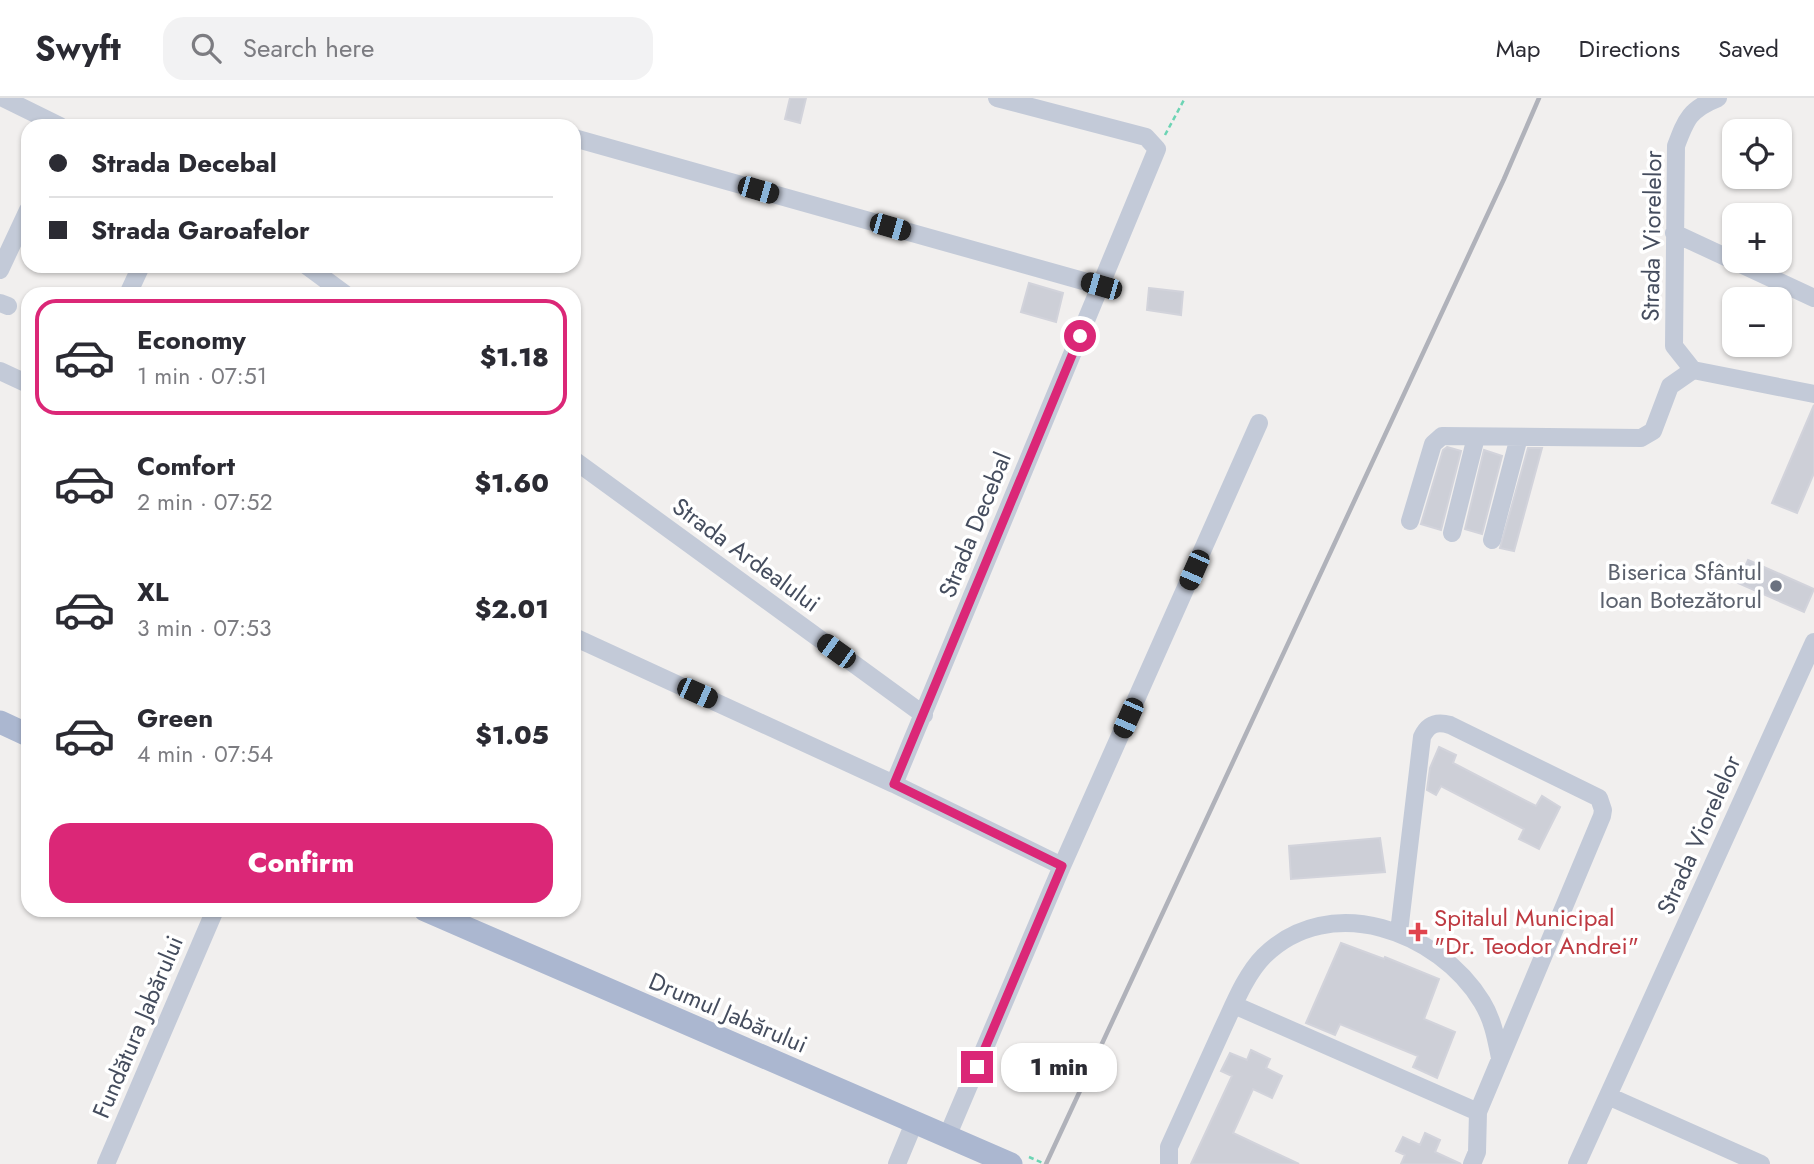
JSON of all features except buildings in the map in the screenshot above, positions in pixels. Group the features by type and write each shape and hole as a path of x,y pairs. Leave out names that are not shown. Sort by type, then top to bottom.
{"main road":[{"path":"0,722 21,732"},
{"name":"Drumul Jabărului","path":"441,917 1012,1164"}],"street":[{"path":"0,108 4,98 46,119"},
{"path":"996,98 1146,137 1157,149"},
{"name":"Strada Viorelelor","path":"1693,370 1674,346 1676,146 1685,123 1700,105 1718,98"},
{"path":"581,140 1101,286"},
{"name":"Strada Decebal","path":"894,784 1157,149"},
{"path":"0,270 21,225"},
{"path":"1674,233 1814,298"},
{"path":"316,273 336,287"},
{"path":"1410,521 1433,444 1442,436 1641,438 1653,431 1670,386 1693,370 1812,389"},
{"path":"0,371 21,381"},
{"path":"947,1137 1062,866 1259,423"},
{"path":"1451,533 1476,437"},
{"path":"1492,540 1519,437"},
{"name":"Strada Ardealului","path":"581,465 923,715"},
{"path":"581,640 894,784 1062,866"},
{"name":"Strada Viorelelor","path":"1577,1164 1814,642"},
{"path":"1399,932 1422,737 1426,729 1433,724 1441,722 1450,725 1599,798 1604,810 1602,816 1478,1112 1477,1152 1472,1164"},
{"name":"Fundătura Jabărului","path":"106,1164 212,917"},
{"path":"1169,1164 1169,1147 1234,1005 1261,958 1285,939 1307,930 1349,923 1399,932 1433,949 1451,964 1482,1002 1494,1026 1500,1058"},
{"path":"1234,1005 1478,1112"},
{"path":"1608,1096 1761,1164"},
{"path":"897,1164 914,1123"}],"path":[{"path":"1157,149 1185,98"}],"railway":[{"path":"1046,1164 1504,179 1539,98"}],"place":[{"name":"Biserica Sfântul Ioan Botezătorul","path":"1776,586"},
{"name":"Spitalul Municipal \"Dr. Teodor Andrei\"","path":"1418,932"}],"route":[{"path":"977,1067 1062,866 894,784 1080,336"}]}
